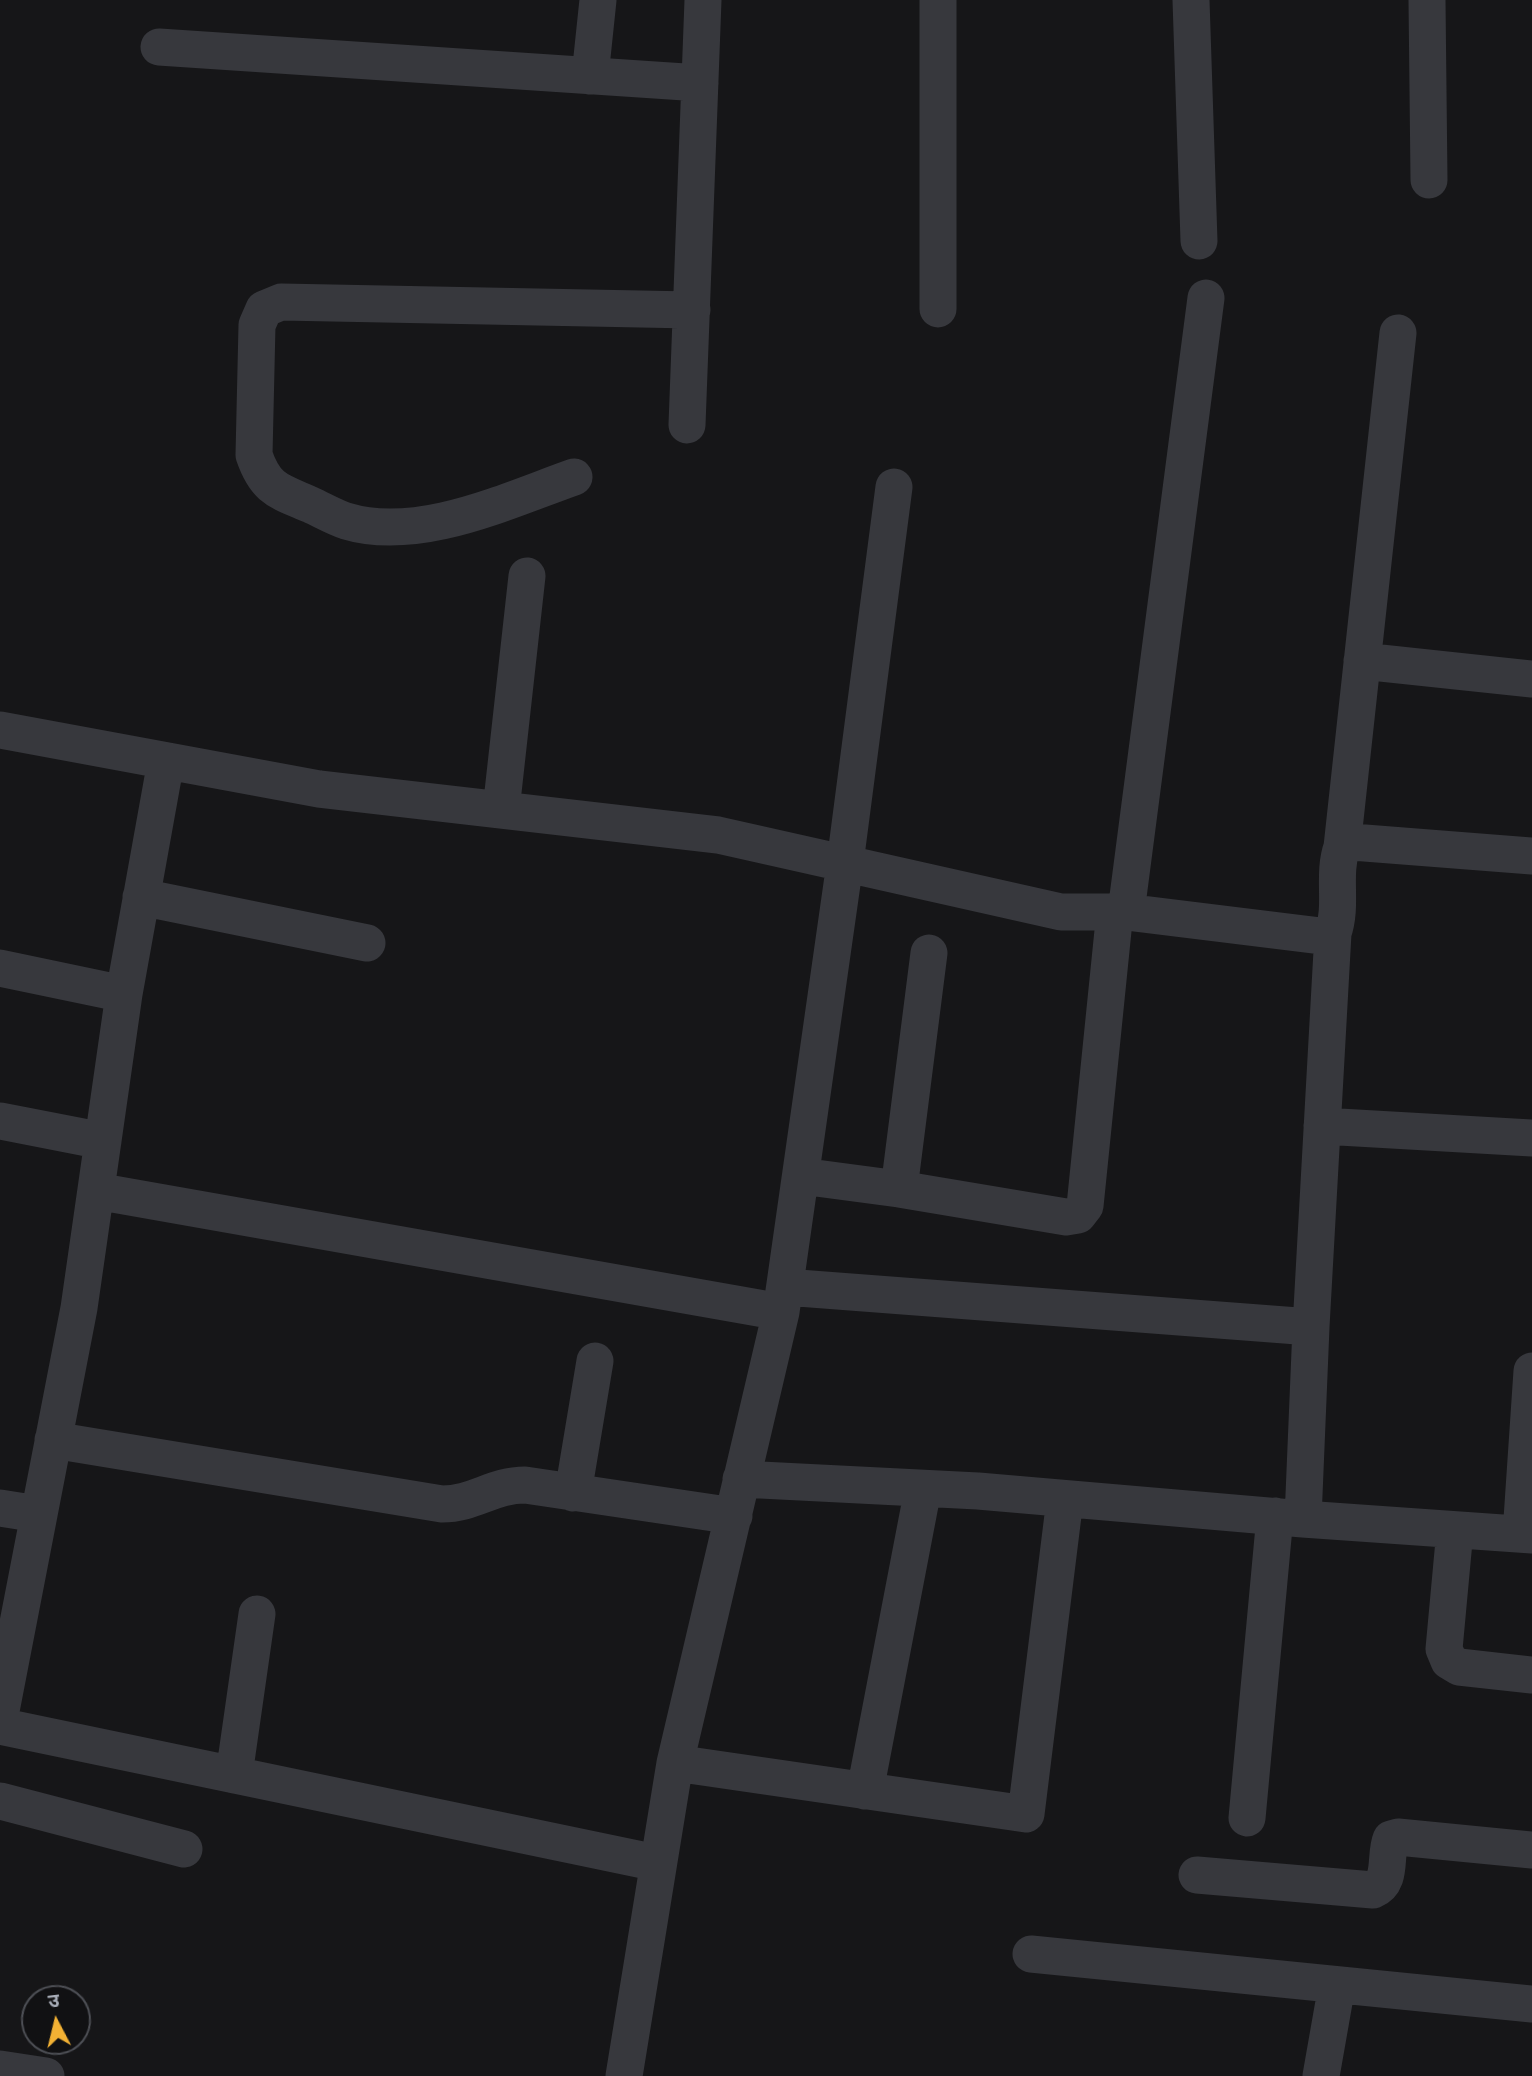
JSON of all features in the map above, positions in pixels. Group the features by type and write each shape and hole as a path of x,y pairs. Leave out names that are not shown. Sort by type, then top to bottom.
{"street":[{"path":"590,76 598,0"},
{"path":"687,425 703,0"},
{"path":"938,0 938,309"},
{"path":"1191,0 1199,241"},
{"path":"1427,0 1429,180"},
{"path":"159,47 700,83"},
{"path":"801,1176 899,1189 1066,1217 1078,1215 1085,1206 1121,912 1206,298"},
{"path":"575,477 448,520 411,527 377,527 345,521 277,490 261,475 254,455 257,325 264,309 281,302 692,310"},
{"path":"1247,1818 1289,1518 1311,1327 1333,933 1337,921 1338,859 1342,848 1398,333"},
{"path":"624,2076 675,1763 783,1300 845,863 894,487"},
{"path":"501,810 527,576"},
{"path":"1362,661 1532,679"},
{"path":"0,730 319,789 718,835 1061,912 1121,912 1321,936 1333,933"},
{"path":"0,1716 79,1308 124,994 166,761"},
{"path":"1342,848 1352,842 1532,856"},
{"path":"141,897 367,943"},
{"path":"899,1189 929,953"},
{"path":"0,968 124,994"},
{"path":"0,1121 103,1141"},
{"path":"1322,1126 1532,1138"},
{"path":"96,1191 783,1300 1311,1327"},
{"path":"573,1493 595,1361"},
{"path":"741,1479 1065,1499 1527,1535 1532,1371"},
{"path":"53,1440 442,1504 471,1501 510,1485 526,1485 734,1516"},
{"path":"864,1790 922,1489"},
{"path":"675,1763 1026,1814 1065,1499"},
{"path":"0,1508 38,1514"},
{"path":"1455,1530 1444,1649 1448,1661 1459,1667 1532,1675"},
{"path":"234,1774 257,1614"},
{"path":"0,1726 657,1863"},
{"path":"0,1801 184,1849"},
{"path":"1197,1875 1373,1890 1382,1887 1388,1847 1391,1839 1398,1837 1532,1850"},
{"path":"1031,1954 1532,2004"},
{"path":"1321,2076 1337,1985"},
{"path":"0,2069 46,2076"}]}
